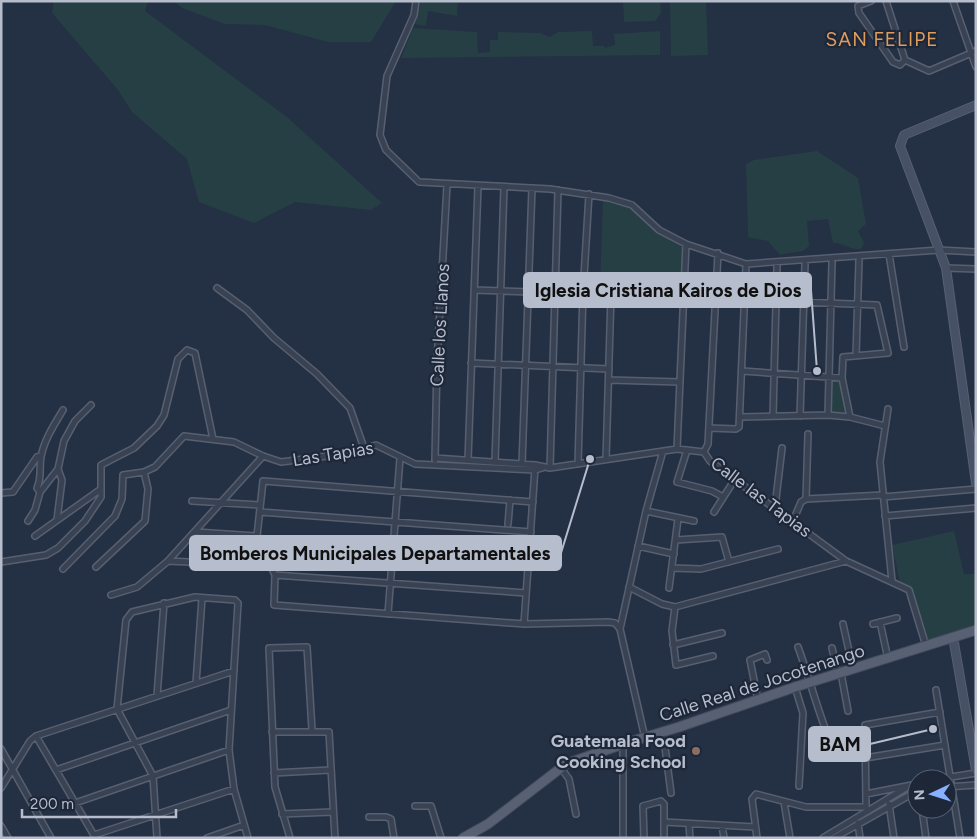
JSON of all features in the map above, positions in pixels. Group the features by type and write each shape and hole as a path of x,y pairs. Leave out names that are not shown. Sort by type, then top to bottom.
{"main road":[{"name":"Calle Real de Jocotenango","path":"463,838 488,824 561,768 623,744 976,630"}],"street":[{"path":"416,1 414,15 387,76 381,141 386,150 414,180 423,183 558,190 609,198 632,205 659,230 686,244 718,253 746,264 939,250 976,252"},
{"path":"871,1 858,6 858,13 893,62 900,65 906,60"},
{"path":"886,1 906,60 929,71 973,52"},
{"path":"953,1 973,52 976,66"},
{"path":"976,105 916,129 904,135 900,141 900,148 946,268 976,483"},
{"name":"Calle los Llanos","path":"434,466 437,362 447,184"},
{"path":"468,460 478,186"},
{"path":"495,462 504,187"},
{"path":"522,464 532,188"},
{"path":"550,468 558,190"},
{"path":"578,464 583,293 589,194"},
{"path":"678,449 686,244"},
{"path":"704,452 708,444 718,253"},
{"path":"888,254 904,347"},
{"path":"856,355 859,260"},
{"path":"828,415 832,262"},
{"path":"709,428 738,429 746,300 746,264"},
{"path":"800,416 806,264"},
{"path":"773,416 777,265"},
{"path":"946,268 976,269"},
{"path":"217,288 247,310 274,338 317,374 350,408 364,448"},
{"path":"474,290 684,298"},
{"path":"606,459 611,295"},
{"path":"746,300 877,305 888,353 842,357 842,378 850,417"},
{"path":"1,562 46,556 55,552 85,521 101,496 101,466 134,448 156,426 164,415 178,359 187,350 195,353 214,439"},
{"path":"471,363 609,369"},
{"path":"742,371 842,378"},
{"path":"609,380 680,382"},
{"path":"28,521 35,510 40,492 58,468 64,441 75,421 91,404"},
{"path":"888,409 880,462 892,581"},
{"path":"40,492 37,488 45,441 63,410"},
{"path":"740,417 828,415 850,417 885,426"},
{"path":"806,499 808,434"},
{"name":"Las Tapias","path":"63,569 115,516 122,499 124,475 144,472 162,460 184,436 234,442 263,456 281,462 350,454 376,444 400,458 415,464 542,468"},
{"path":"775,507 782,448"},
{"name":"Calle las Tapias","path":"542,468 678,449 704,452 710,461 846,561 909,590 926,646"},
{"path":"687,450 677,482 712,491 723,497"},
{"path":"645,738 620,629 646,511 664,451"},
{"path":"1,493 13,492 37,457 41,456"},
{"path":"111,595 137,587 168,561 263,456"},
{"path":"388,614 400,458"},
{"name":"Las Tapias","path":"435,458 522,464 535,468"},
{"path":"57,520 62,480 58,468"},
{"path":"524,624 535,468"},
{"path":"96,567 145,521 148,489 144,472"},
{"path":"714,512 735,479"},
{"path":"533,502 264,481 258,536 275,575 274,603 276,606 524,624 608,622 615,623 620,629"},
{"path":"35,536 101,489"},
{"path":"793,521 801,502 806,499 883,496 976,489"},
{"path":"508,524 510,500"},
{"path":"192,501 260,505"},
{"path":"885,516 976,508"},
{"path":"646,511 694,521"},
{"path":"260,512 531,532"},
{"path":"669,588 678,519"},
{"path":"196,532 258,536"},
{"path":"676,540 722,537 729,562"},
{"path":"261,542 528,562"},
{"path":"638,546 674,554"},
{"path":"672,568 701,569 778,549"},
{"path":"168,561 271,566"},
{"path":"629,587 662,604 675,606 846,561"},
{"path":"275,575 526,593"},
{"path":"196,683 202,598"},
{"path":"157,838 153,776 137,742 117,709 126,620 132,612 164,603 202,598 237,601 229,750 234,789 248,838"},
{"path":"157,696 164,603"},
{"path":"675,606 672,631 676,665 713,656"},
{"path":"873,624 897,618"},
{"path":"880,622 888,659"},
{"path":"843,624 853,670"},
{"path":"673,644 722,633"},
{"path":"953,637 976,771 957,775"},
{"path":"290,838 276,796 268,649 270,647 307,648 312,730"},
{"path":"798,647 811,682 822,724 834,751"},
{"path":"832,648 848,711"},
{"path":"758,700 750,660 765,654 767,660"},
{"path":"1,788 30,741 36,736 234,671"},
{"path":"795,687 803,713 799,786"},
{"path":"936,690 945,745 945,769"},
{"path":"56,770 231,710"},
{"path":"867,809 865,725 940,712"},
{"path":"272,732 312,730 329,732 332,812 335,838"},
{"path":"662,732 671,793"},
{"path":"36,736 95,837 234,789"},
{"path":"622,838 623,744"},
{"path":"866,758 945,745"},
{"path":"1,749 51,838"},
{"path":"75,803 229,750"},
{"path":"561,768 572,788 576,814"},
{"path":"274,773 330,770"},
{"path":"957,786 976,785"},
{"path":"866,794 907,786"},
{"path":"834,838 858,822 867,809 907,787"},
{"path":"757,838 752,795 756,794 815,808 867,809"},
{"path":"825,837 907,796"},
{"path":"888,798 894,838"},
{"path":"644,838 644,805 662,802 664,838"},
{"path":"784,802 790,838"},
{"path":"415,806 431,806 441,838"},
{"path":"282,814 332,812"},
{"path":"369,817 386,817 391,819 394,838"},
{"path":"923,819 926,838"},
{"path":"956,819 960,838"},
{"path":"664,822 755,828"},
{"path":"858,822 860,838"},
{"path":"207,838 244,825"},
{"path":"688,825 690,838"},
{"path":"1,826 8,838"},
{"path":"722,826 724,838"}],"green space":[{"path":"54,1 148,1 145,11 288,118 382,203 371,210 295,202 254,223 199,202 187,159 132,112 118,90 52,13"},
{"path":"174,1 396,1 371,42 328,42 265,25 225,24 182,8"},
{"path":"421,1 458,1 457,16 428,11 426,26 415,24"},
{"path":"623,1 660,1 661,13 655,21 624,22"},
{"path":"670,1 706,1 708,55 671,56"},
{"path":"413,28 477,32 478,53 490,52 490,40 498,40 498,32 540,33 550,37 558,32 592,31 593,46 604,46 604,48 615,45 614,34 660,31 660,55 401,58"},
{"path":"817,151 858,178 866,224 858,231 864,243 861,249 833,243 828,219 807,221 809,246 803,251 780,255 768,241 748,237 746,164 754,160"},
{"path":"603,199 629,206 657,232 683,247 681,294 600,289"},
{"path":"829,379 839,381 847,415 829,413"},
{"path":"954,531 964,574 976,574 976,627 929,642 912,588 900,583 892,545"}],"place":[{"name":"Iglesia Cristiana Kairos de Dios","path":"817,371"},
{"name":"Bomberos Municipales Departamentales","path":"590,459"},
{"name":"BAM","path":"933,729"},
{"name":"Guatemala Food Cooking School","path":"696,751"}],"district":[{"name":"SAN FELIPE","path":"882,39"}]}
